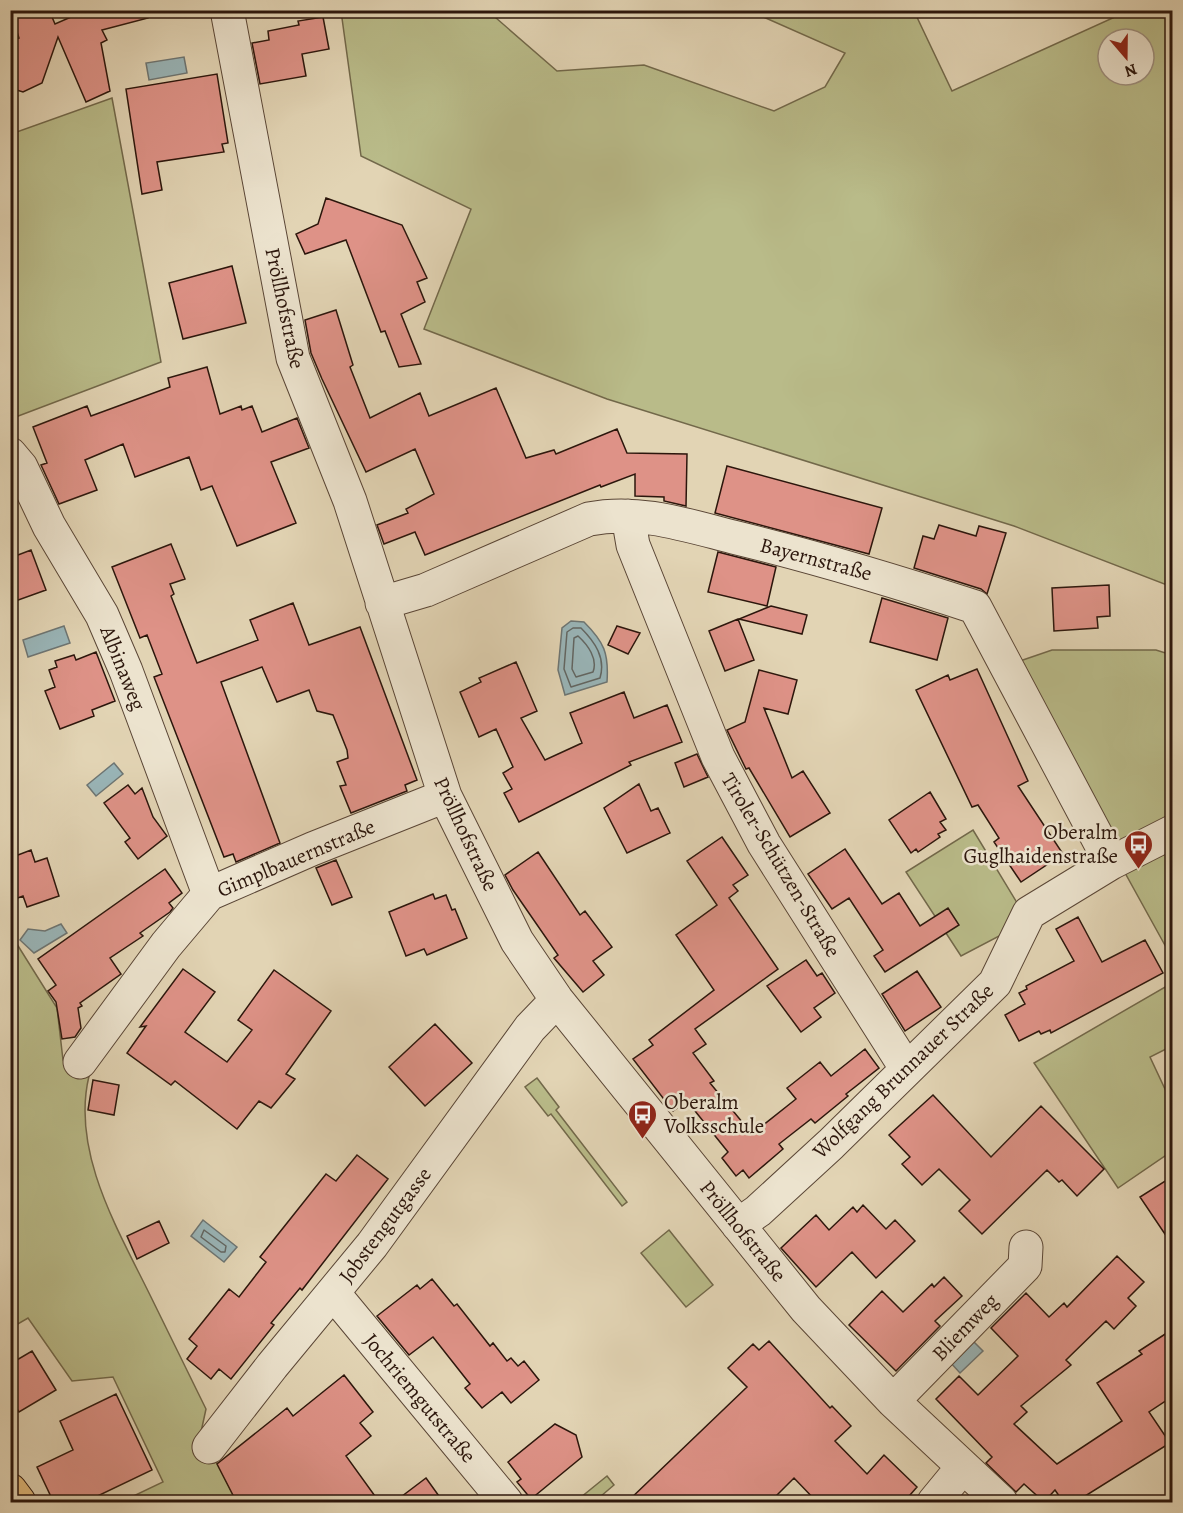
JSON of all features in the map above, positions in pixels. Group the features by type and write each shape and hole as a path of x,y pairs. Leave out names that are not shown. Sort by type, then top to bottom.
{"main road":[{"path":"10,1490 19,1503"}],"street":[{"name":"Pröllhofstraße","path":"227,10 293,358 347,495 445,796 517,941 557,1000 814,1317 893,1401 1001,1503"},
{"name":"Albinaweg","path":"10,454 21,467 49,526 102,615 126,671 209,894"},
{"name":"Bayernstraße","path":"382,603 426,590 589,519 607,515 661,519 830,561 975,607 1111,863"},
{"name":"Tiroler-Schützen-Straße","path":"628,516 633,545 718,757 764,844 906,1068"},
{"name":"Gimplbauernstraße","path":"80,1062 166,945 209,894 333,840 445,796"},
{"name":"Wolfgang Brunnauer Straße","path":"738,1225 758,1211 831,1144 995,983 1029,913 1111,863 1173,832"},
{"name":"Jobstengutgasse","path":"209,1447 272,1366 334,1294 530,1028 557,1000"},
{"name":"Bliemweg","path":"893,1401 1025,1266 1026,1247"},
{"name":"Jochriemgutstraße","path":"334,1294 506,1503"},
{"path":"934,1503 962,1468"}],"green space":[{"path":"341,11 488,11 557,71 644,65 774,111 825,87 845,53 750,11 914,11 952,91 1128,11 1172,11 1172,587 1014,526 607,399 424,329 471,209 361,156"},
{"path":"112,98 161,362 13,418 10,410 11,134"},
{"path":"1052,650 1156,650 1172,655 1172,821 1129,842 1116,839 1020,661"},
{"path":"973,830 1019,906 1005,933 961,956 906,872"},
{"path":"1172,844 1172,958 1124,871"},
{"path":"10,933 57,1008 63,1060 71,1071 89,1076 85,1104 86,1132 100,1188 111,1216 206,1409 201,1432 237,1502 121,1502 163,1482 113,1377 72,1381 28,1318 11,1328"},
{"path":"1172,983 1172,1046 1150,1057 1172,1104 1172,1151 1118,1188 1034,1063"},
{"path":"537,1078 559,1107 556,1110 627,1202 622,1206 551,1114 548,1116 525,1087"},
{"path":"669,1230 713,1285 686,1307 641,1253"},
{"path":"607,1476 614,1485 594,1502 575,1502"}],"water":[{"path":"184,57 187,73 149,80 146,63"},
{"path":"571,621 584,622 601,642 606,656 607,682 565,695 558,670 562,628"},
{"path":"64,626 70,643 28,657 23,640"},
{"path":"114,763 123,774 96,796 87,785"},
{"path":"61,924 67,933 34,953 20,940 28,929 45,931"},
{"path":"203,1220 237,1247 224,1262 191,1236"},
{"path":"972,1340 983,1351 960,1373 950,1362"}],"building":[{"path":"10,10 49,10 55,24 87,10 147,10 148,18 102,30 107,40 101,43 110,91 86,102 58,37 42,83 23,92 10,88 10,42 19,38"},
{"path":"323,17 329,49 302,54 306,76 260,84 252,43 269,40 268,31 299,25 298,21"},
{"path":"217,74 228,143 222,144 224,152 157,162 162,190 142,194 126,89"},
{"path":"326,198 402,225 427,278 417,282 425,302 401,314 421,364 399,367 385,331 381,332 346,240 305,254 296,234 318,224"},
{"path":"232,266 246,323 183,339 169,283"},
{"path":"336,310 353,365 350,367 370,418 420,393 429,416 496,388 526,458 554,450 556,454 617,429 627,453 687,454 686,506 664,501 664,497 635,496 635,474 601,487 600,485 425,555 415,532 384,544 377,525 408,513 406,509 434,494 415,449 366,472 311,353 305,320"},
{"path":"207,367 220,414 241,406 242,410 252,406 262,432 297,418 309,448 271,462 296,523 237,546 212,486 201,490 189,457 135,477 123,444 85,460 97,490 59,504 41,465 47,463 33,427 87,406 91,416 170,387 168,378"},
{"path":"727,466 882,508 869,554 715,513"},
{"path":"939,525 976,536 979,526 1006,533 987,594 981,589 914,568 923,536 934,539"},
{"path":"171,544 185,579 170,584 174,594 171,596 197,663 258,640 250,620 293,603 309,645 360,627 417,780 405,785 407,791 351,813 340,786 346,785 337,762 348,758 347,750 333,715 317,711 309,690 277,702 262,667 221,682 280,843 236,862 233,854 224,857 154,677 162,674 147,635 140,638 112,567"},
{"path":"31,550 46,590 10,603 10,558"},
{"path":"718,552 776,567 767,606 708,592"},
{"path":"1109,585 1110,616 1097,617 1098,628 1054,631 1052,588"},
{"path":"882,598 948,618 937,660 870,642"},
{"path":"771,606 807,615 802,634 739,619"},
{"path":"738,619 754,660 725,671 709,631"},
{"path":"617,626 640,633 628,654 608,645"},
{"path":"96,652 115,701 92,710 94,716 60,729 45,691 55,687 49,670 57,667 55,661 74,655 76,660"},
{"path":"516,662 537,711 521,718 545,760 582,743 570,713 624,692 634,718 667,705 682,742 629,762 631,765 519,822 504,793 512,789 503,773 513,767 496,729 479,737 460,692 481,682 479,678"},
{"path":"977,669 1028,781 1018,786 1063,854 1021,882 994,842 999,838 978,805 972,807 916,690 948,675 950,680"},
{"path":"759,670 797,680 788,714 764,708 792,778 803,771 830,813 790,837 749,768 746,769 727,730 745,722"},
{"path":"697,754 708,777 684,787 675,763"},
{"path":"639,784 651,811 658,808 670,833 627,853 604,808"},
{"path":"128,785 135,794 142,788 153,817 167,836 138,859 125,842 130,838 104,803"},
{"path":"930,792 946,819 940,822 946,830 918,852 916,849 911,853 889,820"},
{"path":"722,837 748,875 733,885 738,891 729,898 778,969 695,1029 706,1044 693,1053 714,1081 710,1083 752,1134 796,1099 787,1088 820,1062 831,1076 865,1049 879,1068 815,1123 811,1119 779,1144 783,1149 749,1178 743,1170 736,1176 722,1158 728,1152 687,1101 673,1111 633,1059 653,1045 649,1040 714,990 676,935 717,905 687,861"},
{"path":"845,849 882,904 899,893 920,926 948,908 959,925 885,972 874,956 883,950 849,898 832,909 808,874"},
{"path":"31,850 35,862 47,858 59,896 27,907 23,896 10,901 10,858"},
{"path":"538,852 580,915 585,911 612,947 593,961 604,975 583,992 554,958 558,955 505,875"},
{"path":"336,860 352,897 332,905 316,868"},
{"path":"165,869 182,893 169,903 173,908 140,933 143,936 110,958 121,974 80,1003 82,1006 78,1008 81,1028 75,1037 62,1039 56,1002 48,991 56,985 38,959"},
{"path":"433,894 435,899 446,895 452,910 455,909 467,938 427,955 424,949 406,956 389,912"},
{"path":"1078,917 1102,962 1145,940 1163,973 1051,1033 1050,1030 1041,1034 1039,1031 1019,1041 1005,1015 1025,1004 1019,993 1027,989 1026,986 1074,961 1056,929"},
{"path":"806,960 817,976 822,973 835,993 814,1008 821,1017 801,1032 767,986"},
{"path":"183,969 215,992 185,1032 227,1062 252,1030 238,1020 274,970 331,1011 286,1074 295,1079 271,1108 259,1101 237,1129 175,1081 171,1085 127,1053 146,1026 140,1027"},
{"path":"917,971 941,1007 905,1031 882,994"},
{"path":"435,1024 472,1063 425,1106 389,1067"},
{"path":"93,1080 119,1085 114,1115 88,1110"},
{"path":"933,1095 991,1157 1041,1106 1104,1169 1077,1196 1062,1180 1059,1182 1047,1170 982,1234 959,1211 970,1200 939,1169 922,1185 902,1164 910,1157 889,1135"},
{"path":"357,1155 388,1179 302,1290 300,1288 271,1323 274,1325 231,1379 219,1369 211,1379 187,1359 197,1346 189,1339 229,1289 239,1297 266,1262 260,1257 326,1174 336,1181"},
{"path":"1173,1176 1173,1246 1140,1197"},
{"path":"863,1205 886,1229 895,1220 915,1241 876,1278 852,1252 816,1287 781,1248 816,1215 829,1230 853,1207 857,1212"},
{"path":"159,1221 169,1243 137,1259 127,1236"},
{"path":"1117,1256 1144,1282 1128,1298 1136,1306 1114,1329 1106,1321 1066,1360 1071,1365 1021,1406 1027,1412 1014,1424 1057,1464 1122,1421 1097,1383 1142,1354 1139,1351 1173,1329 1173,1396 1149,1412 1170,1443 1074,1503 1064,1503 1055,1490 1044,1502 1024,1484 1016,1492 986,1463 992,1457 936,1399 959,1376 978,1395 1018,1356 991,1328 1026,1293 1049,1317 1064,1303 1067,1307"},
{"path":"944,1277 962,1296 935,1321 940,1326 896,1371 849,1325 882,1291 903,1312 932,1284 934,1287"},
{"path":"432,1279 454,1306 457,1304 490,1346 493,1343 507,1361 511,1358 518,1366 524,1361 539,1380 511,1403 502,1392 482,1408 465,1388 470,1384 433,1337 409,1355 377,1316 417,1285 420,1289"},
{"path":"769,1341 830,1408 832,1406 851,1426 835,1441 867,1474 884,1455 917,1487 903,1503 818,1503 794,1478 769,1503 626,1503 747,1387 728,1368 753,1344 759,1350"},
{"path":"32,1351 56,1390 19,1412 10,1398 10,1364"},
{"path":"344,1375 373,1412 360,1423 371,1436 346,1456 380,1503 237,1503 217,1464 287,1408 293,1416"},
{"path":"116,1394 152,1470 83,1503 54,1503 37,1467 73,1450 60,1421"},
{"path":"555,1424 576,1435 582,1457 531,1499 517,1482 521,1479 508,1462"},
{"path":"426,1478 444,1503 393,1503"}],"place":[{"name":"Oberalm Guglhaidenstraße","path":"1139,870"},
{"name":"Oberalm Volksschule","path":"643,1140"}]}
